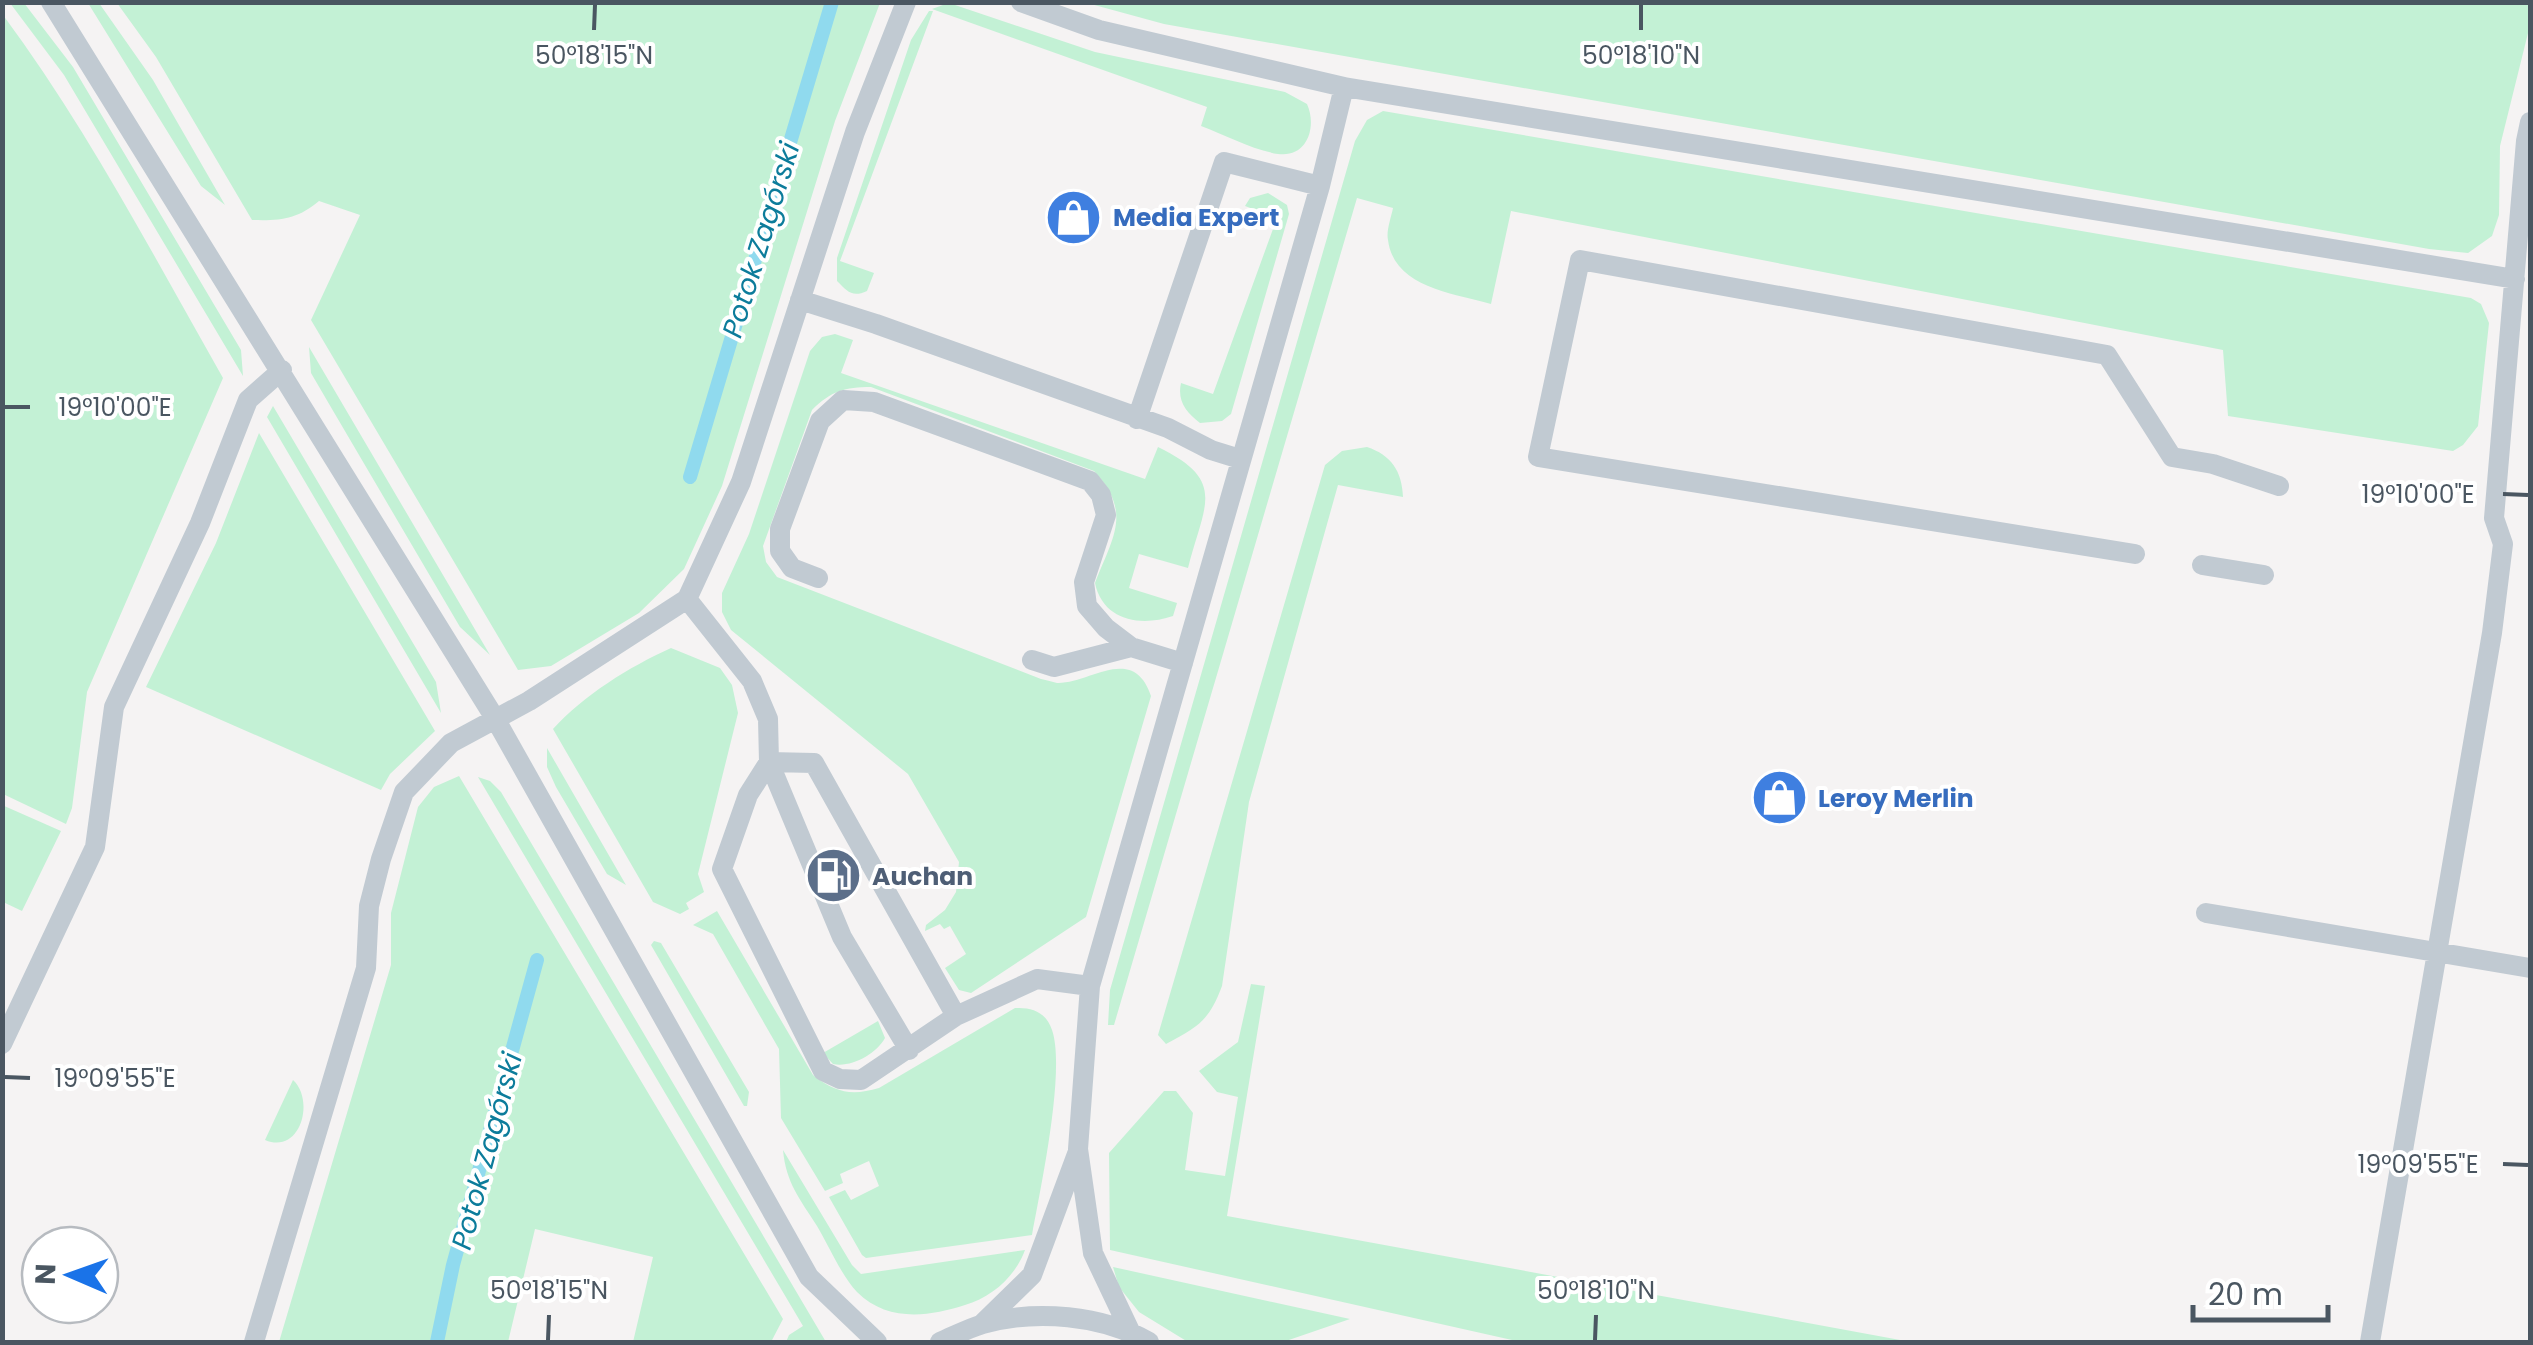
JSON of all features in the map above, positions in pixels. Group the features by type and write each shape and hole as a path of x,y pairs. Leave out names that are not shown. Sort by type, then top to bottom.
{"lane":[{"path":"51,2 496,720 809,1277 877,1342"},
{"path":"254,1342 366,968 369,906 404,792 451,743 496,720 687,599 741,482 854,132 906,2"},
{"path":"1021,2 1099,30 1344,87 2515,279"},
{"path":"1130,1331 1093,1254 1078,1149 1090,986 1320,186 1344,87"},
{"path":"2370,1342 2478,723 2501,562 2503,544 2494,518 2530,122"},
{"path":"1137,420 1224,162 1320,186"},
{"path":"2135,554 1538,457 1580,260 2107,355 2172,456 2213,464 2279,486"},
{"path":"800,300 1168,428 1211,450 1240,459"},
{"path":"2,1044 95,847 114,706 200,523 248,400 282,370"},
{"path":"818,578 792,568 780,551 780,528 820,421 843,400 874,402 1090,482 1101,496 1106,515 1084,582 1087,606 1106,628 1131,646 1183,663"},
{"path":"2202,565 2264,574"},
{"path":"687,599 752,681 768,719 769,762 842,937 909,1050"},
{"path":"1032,660 1054,667 1131,646"},
{"path":"769,762 814,764 956,1016"},
{"path":"769,762 748,795 722,869 823,1071 860,1080 956,1016 1037,979 1090,986"},
{"path":"2206,914 2530,968"},
{"path":"983,1324 1032,1276 1078,1149"},
{"path":"940,1342 983,1324 1058,1314 1130,1331 1150,1342"}],"green space":[{"path":"2530,2 2530,25 2500,146 2499,215 2492,236 2468,253 1164,24 1087,3"},
{"path":"10,3 24,3 73,67 241,350 243,376 64,75"},
{"path":"88,3 99,3 153,80 225,205 201,186"},
{"path":"117,3 880,3 835,121 722,486 684,569 639,613 551,666 518,670 311,320 360,215 319,201 288,218 252,220 156,57"},
{"path":"955,5 1095,52 1285,92 1307,104 1311,122 1308,139 1288,154 1249,146 1201,126 1207,107 932,9"},
{"path":"929,11 933,11 840,261 874,273 867,291 854,294 837,281 837,258 911,40"},
{"path":"3,15 91,147 223,378 87,692 72,808 66,824 3,794"},
{"path":"1383,111 2471,298 2481,304 2489,323 2478,426 2453,451 2228,416 2223,350 1511,211 1491,304 1428,286 1401,269 1388,236 1393,208 1357,198 1114,1025 1108,1025 1110,990 1355,141 1367,120"},
{"path":"1268,193 1287,205 1289,214 1231,414 1222,421 1200,423 1184,406 1181,383 1213,394 1277,218 1245,206 1250,198"},
{"path":"835,334 853,340 841,373 1145,479 1158,447 1194,471 1205,496 1188,568 1139,554 1129,588 1177,603 1173,616 1148,621 1125,618 1106,606 1095,583 1113,537 1116,512 1113,499 1094,471 871,387 839,391 812,410 763,546 766,562 777,577 1041,679 1057,683 1110,670 1133,672 1143,680 1151,696 1086,917 971,993 959,990 945,968 966,954 950,926 944,929 940,924 925,931 956,892 959,862 908,774 731,630 722,612 722,593 749,534 810,351 822,337"},
{"path":"309,347 490,655 460,627 311,373"},
{"path":"273,406 436,682 441,713 267,417"},
{"path":"259,433 435,731 390,774 381,790 146,687 216,543"},
{"path":"1367,447 1394,465 1403,497 1338,485 1249,802 1222,986 1201,1022 1166,1044 1158,1035 1325,465 1342,451"},
{"path":"671,648 720,668 732,685 738,713 698,874 704,892 686,903 689,909 680,914 653,902 553,729 608,683"},
{"path":"547,748 626,885 607,874 556,787 547,767"},
{"path":"459,776 783,1319 771,1342 633,1342 653,1257 535,1229 508,1342 279,1342 391,965 391,913 418,807 434,787"},
{"path":"478,777 490,781 501,792 826,1342 786,1342 789,1335 803,1326"},
{"path":"2,805 61,831 22,911 3,902"},
{"path":"717,911 813,1075 837,1089 861,1092 879,1088 1015,1008 1033,1010 1046,1019 1052,1030 1056,1073 1032,1235 866,1258 862,1255 829,1197 845,1190 851,1200 879,1186 869,1161 840,1174 843,1183 825,1191 781,1118 779,1049 713,934 693,925"},
{"path":"654,941 661,943 749,1092 747,1106 651,945"},
{"path":"1251,984 1265,986 1227,1216 1911,1342 1521,1342 1110,1250 1109,1153 1164,1091 1176,1091 1193,1113 1185,1170 1225,1176 1238,1097 1217,1092 1199,1071 1238,1042"},
{"path":"878,1021 885,1038 862,1058 833,1064 823,1053"},
{"path":"293,1080 303,1100 301,1123 288,1140 265,1140"},
{"path":"783,1150 861,1274 1025,1250 1021,1260 1009,1277 975,1301 922,1314 881,1308 857,1292 846,1277 795,1190"},
{"path":"1113,1267 1350,1319 1283,1342 1188,1342 1139,1312 1119,1287"}],"waterway":[{"name":"Potok Zagórski","path":"690,477 832,2"},
{"name":"Potok Zagórski","path":"437,1342 453,1265 537,960"}],"place":[{"name":"Media Expert","path":"1074,217"},
{"name":"Leroy Merlin","path":"1779,798"},
{"name":"Auchan","path":"833,876"}]}
